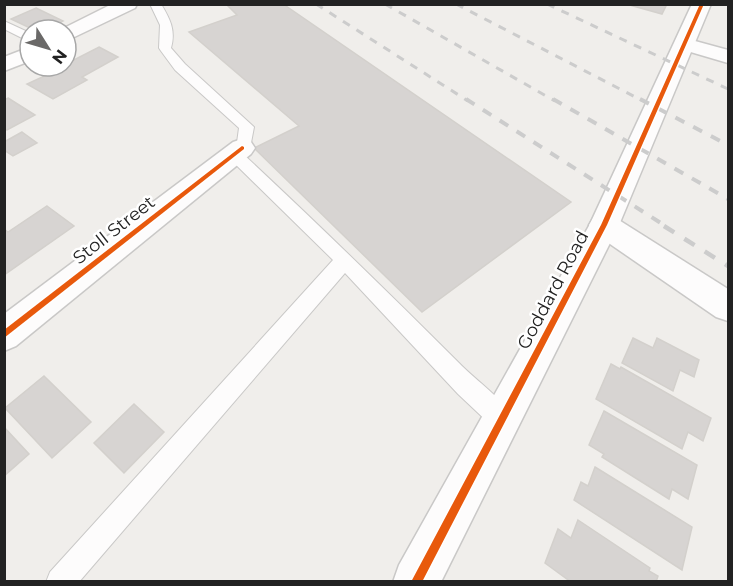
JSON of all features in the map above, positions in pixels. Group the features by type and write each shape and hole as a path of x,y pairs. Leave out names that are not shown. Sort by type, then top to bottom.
{"street":[{"path":"78,29 128,4"},
{"name":"Goddard Road","path":"416,582 604,225 702,4"},
{"path":"684,44 729,57"},
{"path":"4,65 18,59"},
{"name":"Stoll Street","path":"4,335 238,151"},
{"path":"604,225 729,307"}],"lane":[{"path":"155,4 168,24 169,35 165,48 180,68 248,127 238,151 466,386 501,419"},
{"path":"4,24 18,32"},
{"path":"60,582 345,260"}],"building":[{"path":"226,4 283,4 571,202 422,312 254,148 299,126 189,32 237,15"},
{"path":"626,4 667,4 662,14"},
{"path":"36,8 57,18 18,18 18,22 11,19"},
{"path":"99,47 118,57 82,77 87,80 53,99 27,84 40,78 78,78 78,58"},
{"path":"8,98 35,115 7,130 4,129 4,100"},
{"path":"22,132 37,143 13,156 4,150 4,142"},
{"path":"47,206 74,226 4,275 4,229 8,232"},
{"path":"633,338 653,348 657,338 699,360 694,377 680,370 673,391 622,363"},
{"path":"611,364 620,369 621,367 711,418 703,441 688,432 682,449 596,399"},
{"path":"44,376 91,422 52,458 5,408"},
{"path":"134,404 164,432 124,473 94,443"},
{"path":"604,411 697,465 688,499 672,489 669,499 602,457 604,454 589,445"},
{"path":"4,427 29,454 4,476"},
{"path":"595,467 692,527 682,570 574,500 581,482 588,486"},
{"path":"578,520 650,568 649,571 658,576 656,582 571,582 545,563 558,529 571,538"}],"railway":[{"path":"316,4 468,101"},
{"path":"385,4 555,101"},
{"path":"456,4 643,101"},
{"path":"547,4 728,89"},
{"path":"466,99 667,227"},
{"path":"553,99 728,199"},
{"path":"640,99 728,145"},
{"path":"664,226 728,266"}],"cycle path":[{"path":"416,582 604,225 702,4"},
{"path":"4,335 242,148"}]}
